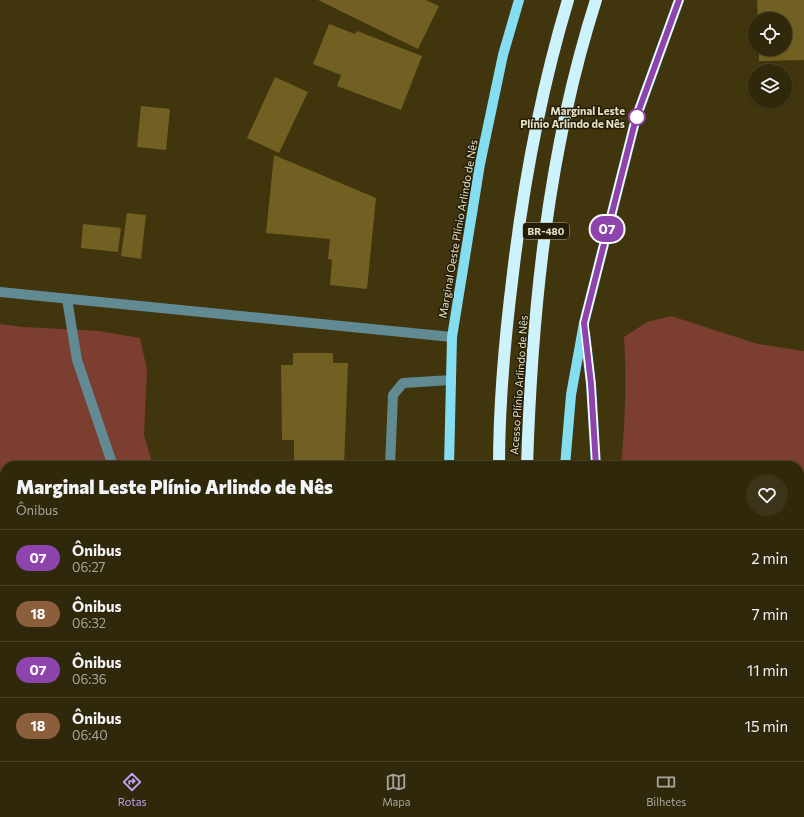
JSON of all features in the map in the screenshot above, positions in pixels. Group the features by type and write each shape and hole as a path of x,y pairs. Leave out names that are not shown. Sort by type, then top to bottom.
{"highway":[{"name":"Acesso Plínio Arlindo de Nês","path":"499,461 504,342 522,202 538,114 568,0"},
{"name":"Acesso Plínio Arlindo de Nês","path":"527,461 532,351 549,207 564,117 584,38 596,0"}],"main road":[{"name":"Marginal Oeste Plínio Arlindo de Nês","path":"449,461 452,337 480,164 503,55 519,0"},
{"path":"565,461 571,395 584,323 636,118 679,0"},
{"path":"584,323 591,384 595,461"}],"street":[{"path":"0,292 452,337"},
{"path":"67,298 77,360 111,461"},
{"path":"390,461 393,395 403,383 451,380"}],"shaded area":[{"path":"671,316 758,344 804,351 804,461 621,461 625,402 624,337 647,322"},
{"path":"0,324 23,327 99,331 140,338 147,370 144,435 152,461 0,461"}],"building":[{"path":"318,0 426,0 439,6 418,49"},
{"path":"757,0 804,0 804,60 759,61 759,56 792,56 792,12 758,12"},
{"path":"329,24 355,34 357,31 422,56 401,110 337,86 341,75 313,64"},
{"path":"275,77 308,92 279,153 247,138"},
{"path":"141,106 170,109 166,150 137,147"},
{"path":"274,155 376,198 367,289 330,285 332,260 328,259 330,239 266,233"},
{"path":"127,213 146,215 141,259 121,256"},
{"path":"83,224 121,228 118,252 81,248"},
{"path":"293,353 333,353 333,363 348,363 344,461 294,461 294,440 282,440 281,365 293,365"}],"bus line":[{"name":"07","path":"597,461 591,384 584,323 636,118 679,0"}],"place":[{"name":"Marginal Leste Plínio Arlindo de Nês","path":"637,117"}]}
